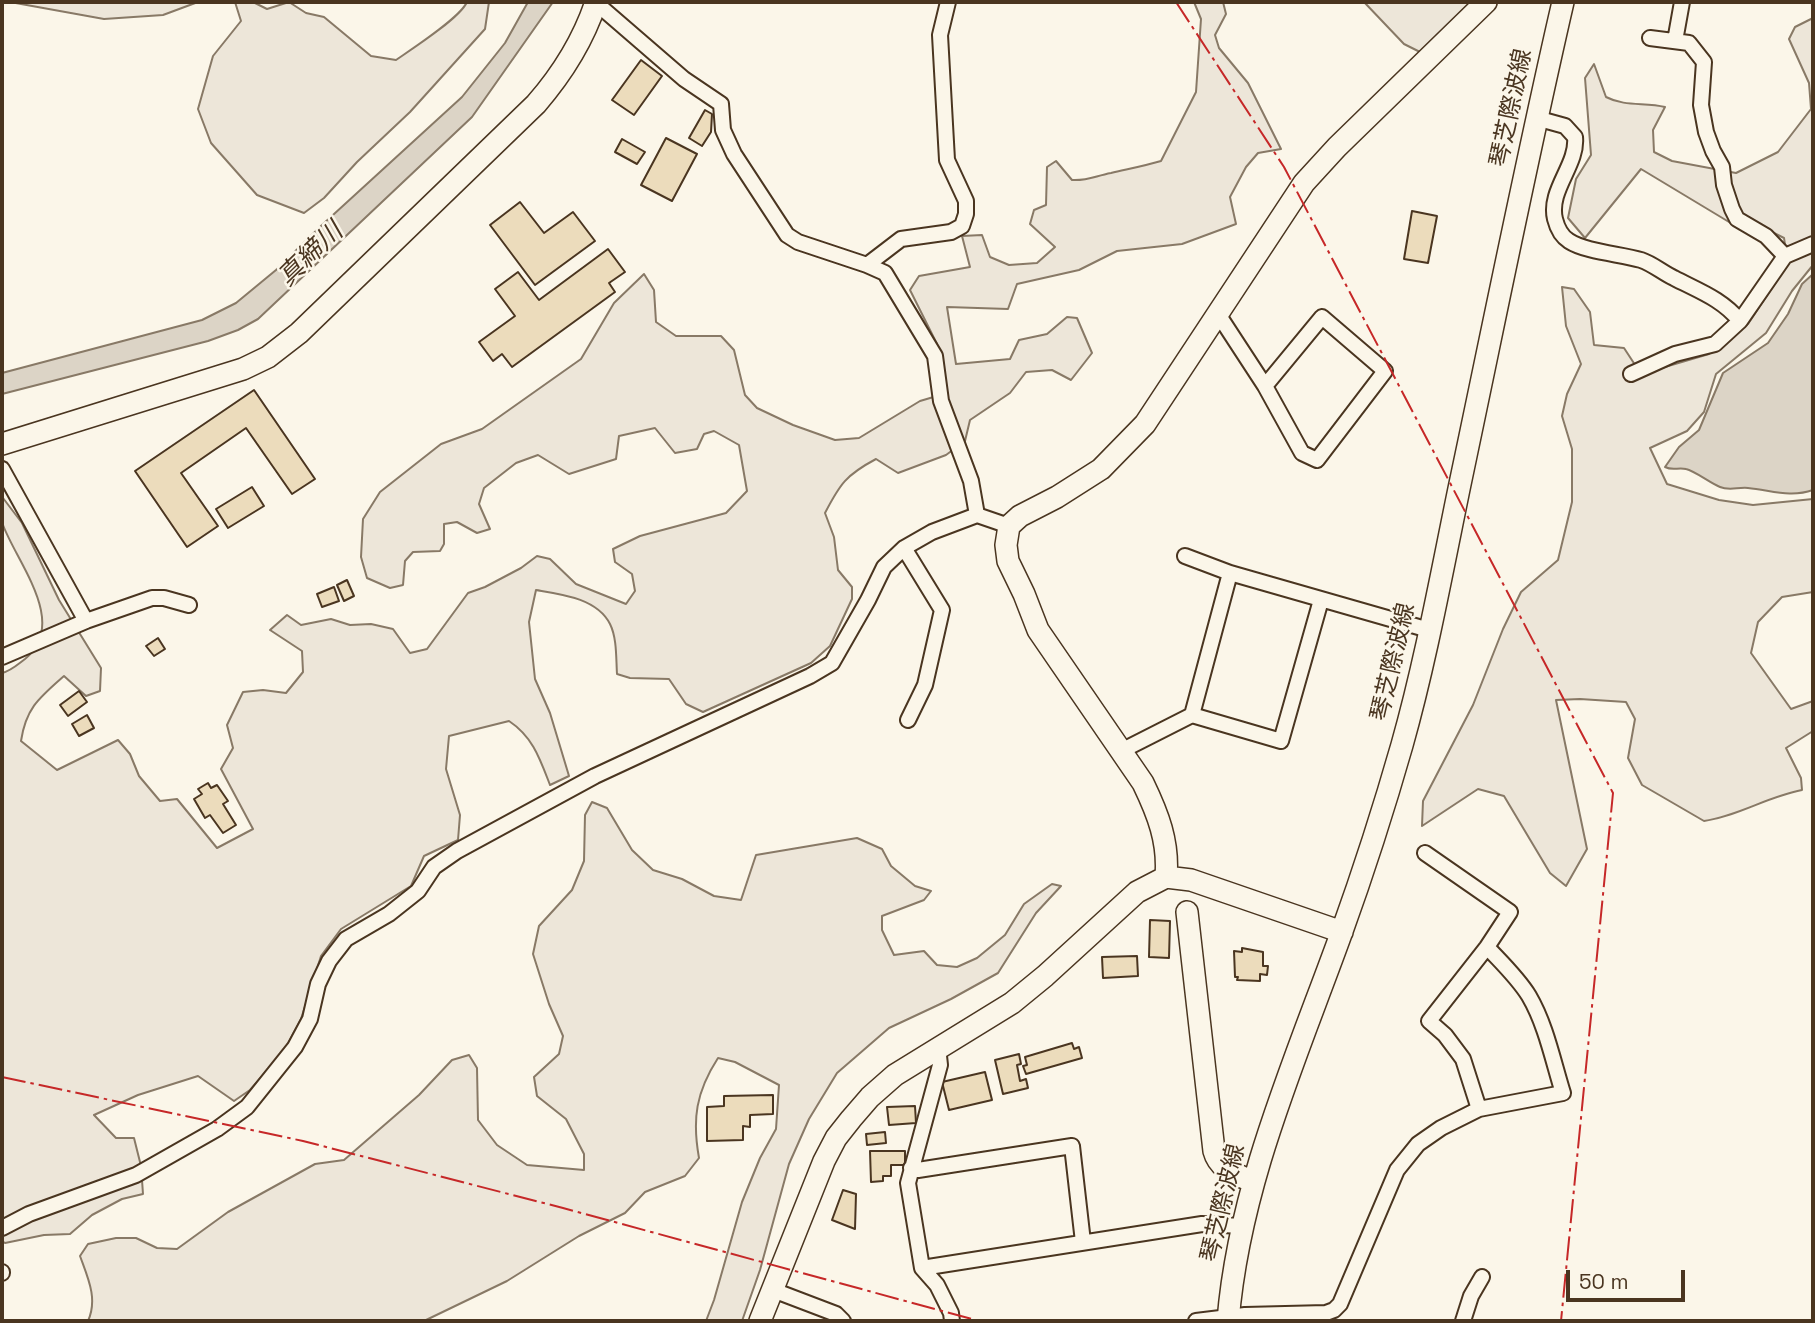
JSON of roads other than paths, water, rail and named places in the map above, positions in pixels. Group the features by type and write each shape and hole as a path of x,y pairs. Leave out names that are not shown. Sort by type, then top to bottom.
{"street":[{"path":"2,444 243,369 268,357 299,333 536,104 574,54 596,2 684,79 721,104 723,130 734,154 787,235 798,242 885,273 935,356 942,401 971,481 977,515"},
{"path":"867,265 901,239 951,232 962,226 967,214 967,201 947,160 940,35 948,2"},
{"path":"1166,877 1167,848 1156,810 1143,783 1038,630 1008,561 1006,545 1009,526 1020,516 1081,483 1119,452 1144,424 1304,183 1337,147 1486,2"},
{"name":"琴芝際波線","path":"1228,1319 1242,1226 1252,1182 1342,932 1402,744 1429,630 1536,118 1563,2"},
{"path":"1675,41 1682,2"},
{"path":"1650,38 1689,43 1704,62 1701,105 1706,132 1723,167 1724,185 1737,219 1766,236 1785,256"},
{"path":"1536,118 1565,126 1575,137 1574,150 1554,206 1555,217 1564,237 1582,246 1644,261 1712,295 1740,321"},
{"path":"1631,374 1675,354 1715,344 1740,321 1785,256 1813,244"},
{"path":"1217,314 1265,386 1302,453 1317,460 1385,371 1322,317 1265,386"},
{"path":"2,469 86,621"},
{"path":"2,1228 29,1214 136,1175 217,1129 247,1107 295,1046 310,1019 318,984 329,961 346,939 389,914 418,891 434,867 457,851 595,776 810,676 832,663 884,567 904,548 932,532 977,515 1009,526"},
{"path":"904,548 942,610 925,685 908,720"},
{"path":"1185,556 1230,573 1429,630"},
{"path":"1192,715 1230,573"},
{"path":"2,657 86,621 152,598 164,598 189,605"},
{"path":"1121,751 1192,715 1281,741 1321,600"},
{"path":"1425,853 1510,912 1487,947 1429,1021 1464,1059 1479,1110"},
{"path":"760,1321 809,1194 836,1138 870,1097 895,1075 1012,1003 1125,901 1150,884 1166,877 1191,880 1342,932"},
{"path":"1187,912 1214,1152 1224,1168 1252,1182"},
{"path":"1196,1321 1326,1313 1336,1316 1397,1170 1418,1144 1441,1128 1479,1110 1563,1093 1540,1021 1529,996 1487,947"},
{"path":"938,1047 940,1065 908,1183 922,1268 937,1285 951,1313 952,1321"},
{"path":"911,1168 918,1170 1072,1146 1083,1242"},
{"path":"922,1268 1202,1224 1242,1226"},
{"path":"1463,1321 1471,1296 1482,1278"},
{"path":"773,1290 836,1314 843,1321"}],"water":[{"name":"真締川","path":"528,2 553,2 472,117 258,319 208,341 2,394 2,373 202,320 236,303 276,270 462,97 505,43"},
{"path":"1813,274 1813,490 1788,493 1748,488 1727,489 1690,470 1665,467 1679,447 1699,430 1723,373 1768,343 1788,314 1802,284"}]}
